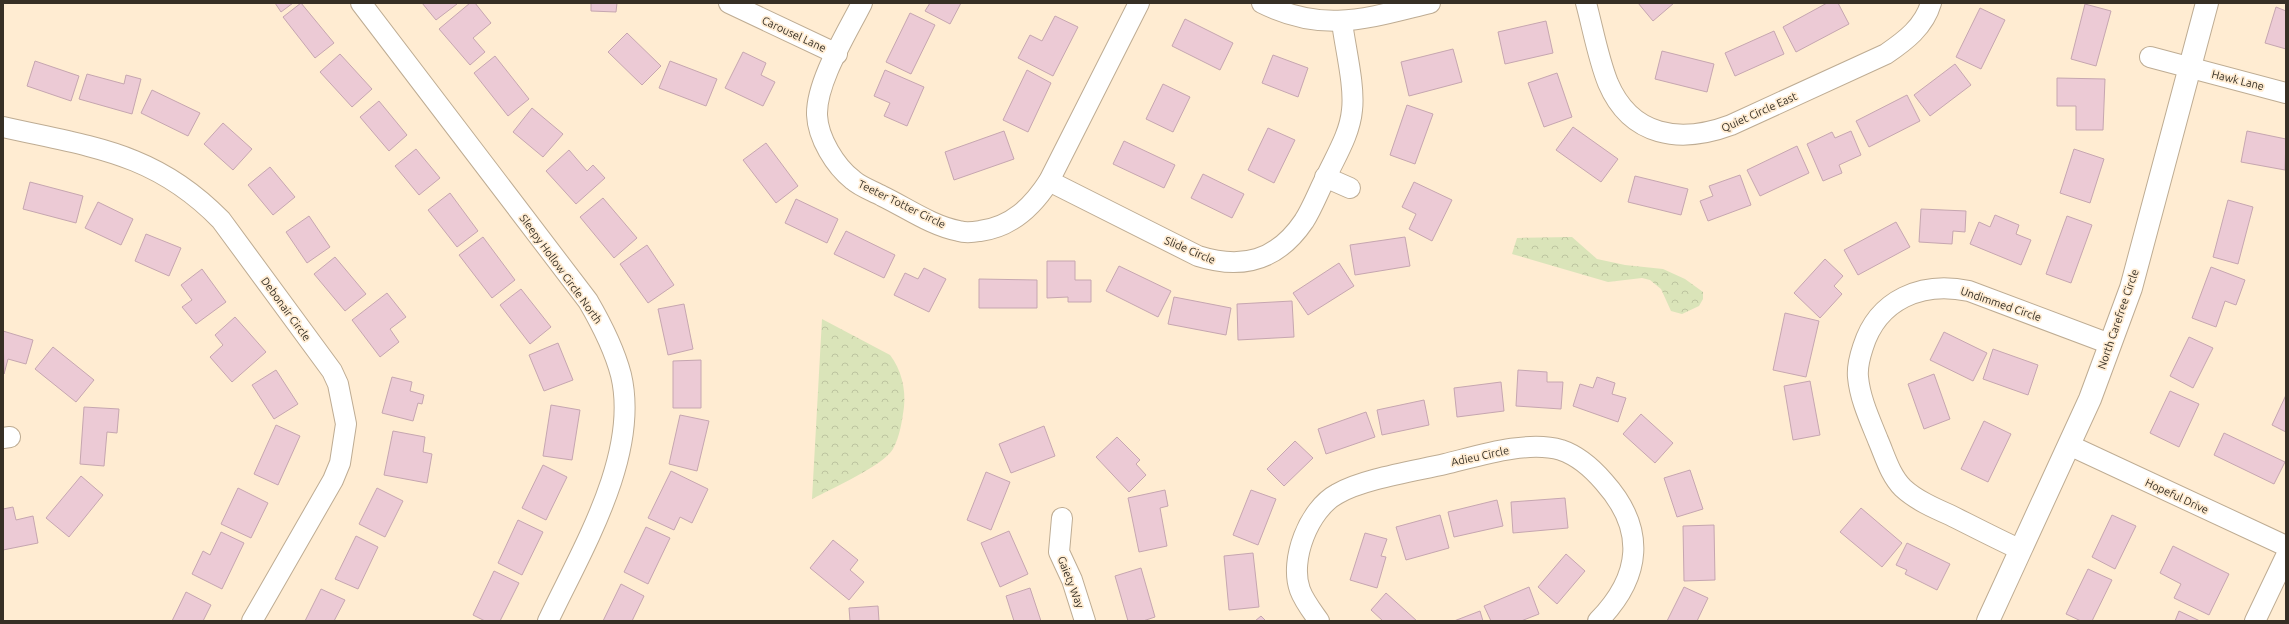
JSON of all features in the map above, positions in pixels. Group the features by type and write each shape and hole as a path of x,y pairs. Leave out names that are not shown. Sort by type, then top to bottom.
{"main road":[{"name":"North Carefree Circle","path":"1988,621 2069,445 2131,288 2206,3"}],"street":[{"name":"Sleepy Hollow Circle North","path":"361,3 588,301 604,328 621,377 624,425 614,473 605,499 548,621"},
{"name":"Carousel Lane","path":"729,3 837,54"},
{"name":"Teeter Totter Circle","path":"862,3 824,79 818,98 817,116 827,149 837,164 853,180 938,224 960,232 981,231 997,227 1024,212 1038,199 1049,181 1139,3"},
{"path":"1262,3 1297,17 1319,22 1342,22 1372,17 1430,3"},
{"name":"Quiet Circle East","path":"1586,3 1608,82 1617,99 1628,114 1643,126 1677,135 1713,132 1886,54 1907,40 1920,25 1931,3"},
{"name":"Slide Circle","path":"1049,181 1198,256 1219,263 1238,263 1256,260 1276,249 1294,234 1305,220 1348,128 1352,109 1342,22"},
{"name":"Hawk Lane","path":"2150,58 2286,92"},
{"name":"Debonair Circle","path":"3,126 128,156 148,165 186,189 203,202 221,220 332,371 343,404 346,424 340,463 333,480 252,621"},
{"path":"1326,177 1350,188"},
{"name":"Undimmed Circle","path":"2021,550 1914,496 1893,475 1862,399 1858,376 1860,357 1866,337 1878,318 1898,301 1911,293 1931,288 1950,287 1969,291 2110,344"},
{"name":"Hopeful Drive","path":"2069,445 2286,546"},
{"name":"Adieu Circle","path":"1319,621 1300,589 1297,565 1301,545 1309,525 1323,506 1336,494 1356,486 1450,463 1519,448 1540,448 1560,450 1579,458 1595,471 1623,506 1630,524 1634,541 1633,560 1627,580 1619,596 1598,621"},
{"name":"Gaiety Way","path":"1062,518 1059,552 1072,580 1085,621"},
{"path":"2255,621 2286,556"}],"green space":[{"path":"1572,237 1597,259 1625,265 1663,269 1685,279 1703,292 1703,299 1699,306 1682,314 1671,311 1661,289 1650,280 1642,278 1608,282 1512,254 1517,238"},
{"path":"822,319 890,355 897,366 902,380 904,407 899,434 893,449 888,455 856,476 812,499"}],"building":[{"path":"275,3 293,3 281,12"},
{"path":"301,3 334,43 315,58 283,17"},
{"path":"422,3 456,3 457,4 436,20"},
{"path":"470,3 475,3 491,23 473,38 485,52 470,65 439,29"},
{"path":"591,3 617,3 616,12 591,11"},
{"path":"930,3 961,3 950,24 925,11"},
{"path":"1638,3 1674,3 1653,21"},
{"path":"1827,3 1838,3 1849,24 1796,52 1783,27"},
{"path":"2085,4 2111,11 2096,66 2071,59"},
{"path":"2276,7 2286,11 2286,49 2265,43"},
{"path":"1980,8 2005,20 1981,69 1956,57"},
{"path":"910,13 935,25 911,74 886,62"},
{"path":"1055,16 1078,27 1053,76 1018,58 1030,35 1042,41"},
{"path":"1185,19 1233,43 1220,70 1172,46"},
{"path":"1546,21 1553,53 1505,64 1498,32"},
{"path":"1774,31 1784,54 1735,76 1725,53"},
{"path":"627,33 661,66 642,85 608,52"},
{"path":"1453,49 1462,82 1409,96 1401,62"},
{"path":"1662,51 1714,64 1707,92 1655,79"},
{"path":"743,52 766,63 761,75 775,82 763,106 725,88"},
{"path":"340,54 372,89 352,107 320,72"},
{"path":"1273,55 1308,68 1298,97 1262,83"},
{"path":"495,56 529,99 508,116 474,73"},
{"path":"35,61 79,76 71,101 27,86"},
{"path":"670,61 717,79 706,106 659,88"},
{"path":"1955,64 1971,85 1930,116 1914,95"},
{"path":"885,70 924,87 907,126 884,116 890,103 874,96"},
{"path":"1027,70 1051,83 1028,132 1003,120"},
{"path":"1557,73 1572,117 1544,127 1528,83"},
{"path":"87,74 124,84 126,75 141,79 132,114 79,99"},
{"path":"2057,78 2105,79 2103,130 2076,130 2076,106 2057,106"},
{"path":"1163,84 1190,97 1173,132 1146,119"},
{"path":"152,90 200,113 188,136 141,113"},
{"path":"1907,95 1920,121 1869,147 1856,121"},
{"path":"379,101 407,135 389,151 360,117"},
{"path":"1407,105 1433,114 1415,164 1390,155"},
{"path":"532,108 563,134 543,157 513,132"},
{"path":"223,123 252,149 233,170 204,144"},
{"path":"1573,127 1618,159 1601,182 1556,150"},
{"path":"1268,128 1295,140 1274,183 1248,170"},
{"path":"1004,131 1014,159 954,180 945,152"},
{"path":"1851,131 1861,155 1839,165 1842,173 1823,181 1807,144 1832,132 1835,138"},
{"path":"2247,131 2286,139 2285,170 2241,162"},
{"path":"1124,141 1175,165 1164,188 1113,164"},
{"path":"766,143 798,186 776,203 743,160"},
{"path":"1797,146 1809,173 1760,196 1747,170"},
{"path":"416,149 440,178 419,195 395,166"},
{"path":"2074,149 2104,159 2090,203 2060,193"},
{"path":"569,150 587,171 593,165 605,178 576,204 546,171"},
{"path":"270,167 295,197 273,215 248,185"},
{"path":"1203,174 1244,194 1232,218 1191,198"},
{"path":"1740,175 1751,205 1708,221 1700,201 1713,196 1709,186"},
{"path":"1635,176 1688,189 1681,215 1628,202"},
{"path":"30,182 83,196 76,223 23,209"},
{"path":"1414,182 1452,200 1432,241 1409,229 1416,214 1402,207"},
{"path":"450,193 478,231 457,247 428,210"},
{"path":"603,198 637,238 614,258 580,217"},
{"path":"796,199 838,219 827,243 785,223"},
{"path":"2228,200 2253,207 2238,264 2213,257"},
{"path":"98,202 133,219 121,245 85,228"},
{"path":"1921,209 1966,211 1965,232 1953,231 1952,244 1919,242"},
{"path":"1995,215 2019,225 2016,234 2031,240 2021,265 1970,244 1979,222 1990,227"},
{"path":"309,216 330,247 307,263 286,232"},
{"path":"2067,216 2092,225 2071,283 2046,274"},
{"path":"1896,222 1910,247 1858,275 1844,250"},
{"path":"846,231 895,255 884,278 834,254"},
{"path":"146,234 181,248 169,276 135,261"},
{"path":"483,237 515,280 492,298 459,255"},
{"path":"1405,237 1410,266 1355,275 1350,245"},
{"path":"647,245 674,285 648,303 620,264"},
{"path":"335,257 366,294 345,311 314,274"},
{"path":"1825,259 1843,276 1834,286 1842,294 1820,318 1794,293"},
{"path":"1047,261 1075,261 1075,280 1091,280 1091,302 1068,302 1068,297 1047,298"},
{"path":"1339,263 1354,286 1308,315 1293,293"},
{"path":"1119,266 1171,291 1158,317 1106,291"},
{"path":"2211,267 2245,280 2236,305 2225,301 2216,327 2192,318"},
{"path":"924,268 946,279 929,312 894,295 905,273 918,279"},
{"path":"202,269 226,302 196,324 182,307 192,300 181,285"},
{"path":"979,279 1037,280 1037,308 979,308"},
{"path":"521,289 551,327 530,344 500,305"},
{"path":"387,293 406,317 390,329 399,342 380,357 352,320"},
{"path":"1174,297 1231,308 1226,335 1168,324"},
{"path":"1292,301 1294,337 1238,340 1237,304"},
{"path":"684,304 693,349 668,355 658,309"},
{"path":"1785,313 1819,321 1806,377 1773,370"},
{"path":"235,317 266,352 232,382 210,357 223,345 215,335"},
{"path":"3,331 33,340 26,364 8,359 4,374"},
{"path":"1944,332 1987,353 1973,381 1930,360"},
{"path":"2189,337 2213,348 2193,388 2170,376"},
{"path":"558,343 573,380 544,391 529,355"},
{"path":"53,347 94,380 76,402 35,369"},
{"path":"1993,349 2038,365 2028,395 1983,379"},
{"path":"701,360 701,408 673,408 673,361"},
{"path":"276,370 298,404 274,419 252,385"},
{"path":"1518,370 1547,372 1547,382 1563,382 1561,409 1516,406"},
{"path":"1934,374 1950,419 1924,429 1908,384"},
{"path":"392,377 412,382 410,391 424,395 422,404 418,403 413,421 382,413"},
{"path":"1597,377 1615,383 1612,394 1626,398 1618,422 1573,406 1580,384 1593,388"},
{"path":"1810,381 1820,435 1793,440 1784,386"},
{"path":"1501,382 1504,411 1457,417 1454,388"},
{"path":"2170,391 2199,404 2179,447 2150,433"},
{"path":"2286,395 2286,432 2272,425"},
{"path":"1424,400 1429,425 1382,435 1377,410"},
{"path":"551,405 580,410 572,460 543,456"},
{"path":"84,407 119,409 117,433 107,432 104,466 80,464"},
{"path":"1366,412 1375,437 1326,454 1318,429"},
{"path":"1641,414 1673,443 1655,463 1623,434"},
{"path":"680,415 709,421 697,471 669,464"},
{"path":"1984,421 2011,434 1988,482 1961,469"},
{"path":"276,425 300,436 278,485 254,474"},
{"path":"1044,426 1055,456 1011,473 999,444"},
{"path":"393,431 425,437 423,452 432,454 427,483 384,475"},
{"path":"2224,433 2285,462 2274,484 2214,455"},
{"path":"1117,437 1140,460 1136,464 1146,475 1129,492 1096,457"},
{"path":"1295,441 1313,458 1284,486 1267,469"},
{"path":"543,465 567,477 546,520 522,508"},
{"path":"1690,470 1703,509 1677,517 1664,478"},
{"path":"671,471 708,489 692,523 680,517 674,530 648,518"},
{"path":"986,472 1010,482 991,530 967,520"},
{"path":"81,476 103,495 69,537 46,518"},
{"path":"238,488 268,503 251,538 221,524"},
{"path":"377,488 403,501 385,537 359,524"},
{"path":"1165,490 1168,506 1160,508 1167,546 1139,552 1128,498"},
{"path":"1251,490 1276,499 1258,545 1233,535"},
{"path":"1565,498 1568,528 1513,533 1511,502"},
{"path":"1497,500 1503,526 1454,537 1448,512"},
{"path":"13,507 16,520 33,516 38,543 3,550 3,509"},
{"path":"1861,508 1902,543 1882,567 1840,532"},
{"path":"1440,515 1449,548 1406,560 1396,527"},
{"path":"2112,515 2136,526 2115,569 2092,557"},
{"path":"518,520 543,532 522,575 498,563"},
{"path":"1714,525 1715,580 1684,581 1683,526"},
{"path":"646,527 670,538 648,584 624,572"},
{"path":"1009,531 1028,574 1000,587 981,543"},
{"path":"221,532 244,543 222,589 192,574 203,551 210,555"},
{"path":"1365,533 1387,539 1381,556 1386,557 1377,588 1350,580"},
{"path":"356,536 378,547 358,589 335,579"},
{"path":"833,540 858,560 850,570 864,582 849,600 810,568"},
{"path":"1907,543 1950,564 1937,590 1905,574 1907,570 1896,565"},
{"path":"2173,546 2229,574 2209,615 2174,598 2181,584 2160,573"},
{"path":"1253,553 1259,607 1229,610 1224,556"},
{"path":"1566,554 1585,571 1557,604 1538,587"},
{"path":"1141,568 1155,617 1143,621 1128,621 1115,576"},
{"path":"2088,569 2112,580 2092,621 2081,621 2066,614"},
{"path":"494,571 519,583 500,621 485,621 473,615"},
{"path":"621,584 644,596 632,621 603,621"},
{"path":"1529,587 1539,614 1521,621 1491,621 1484,606"},
{"path":"1684,587 1708,598 1697,621 1667,621"},
{"path":"1030,588 1041,621 1014,621 1006,596"},
{"path":"321,589 345,600 334,621 305,621"},
{"path":"186,592 211,605 203,621 172,621"},
{"path":"1386,593 1417,621 1383,621 1371,610"},
{"path":"878,606 879,621 850,621 849,608"},
{"path":"1480,611 1483,621 1454,621"},
{"path":"2179,611 2200,621 2175,621"},
{"path":"1261,616 1266,621 1255,621"}]}
